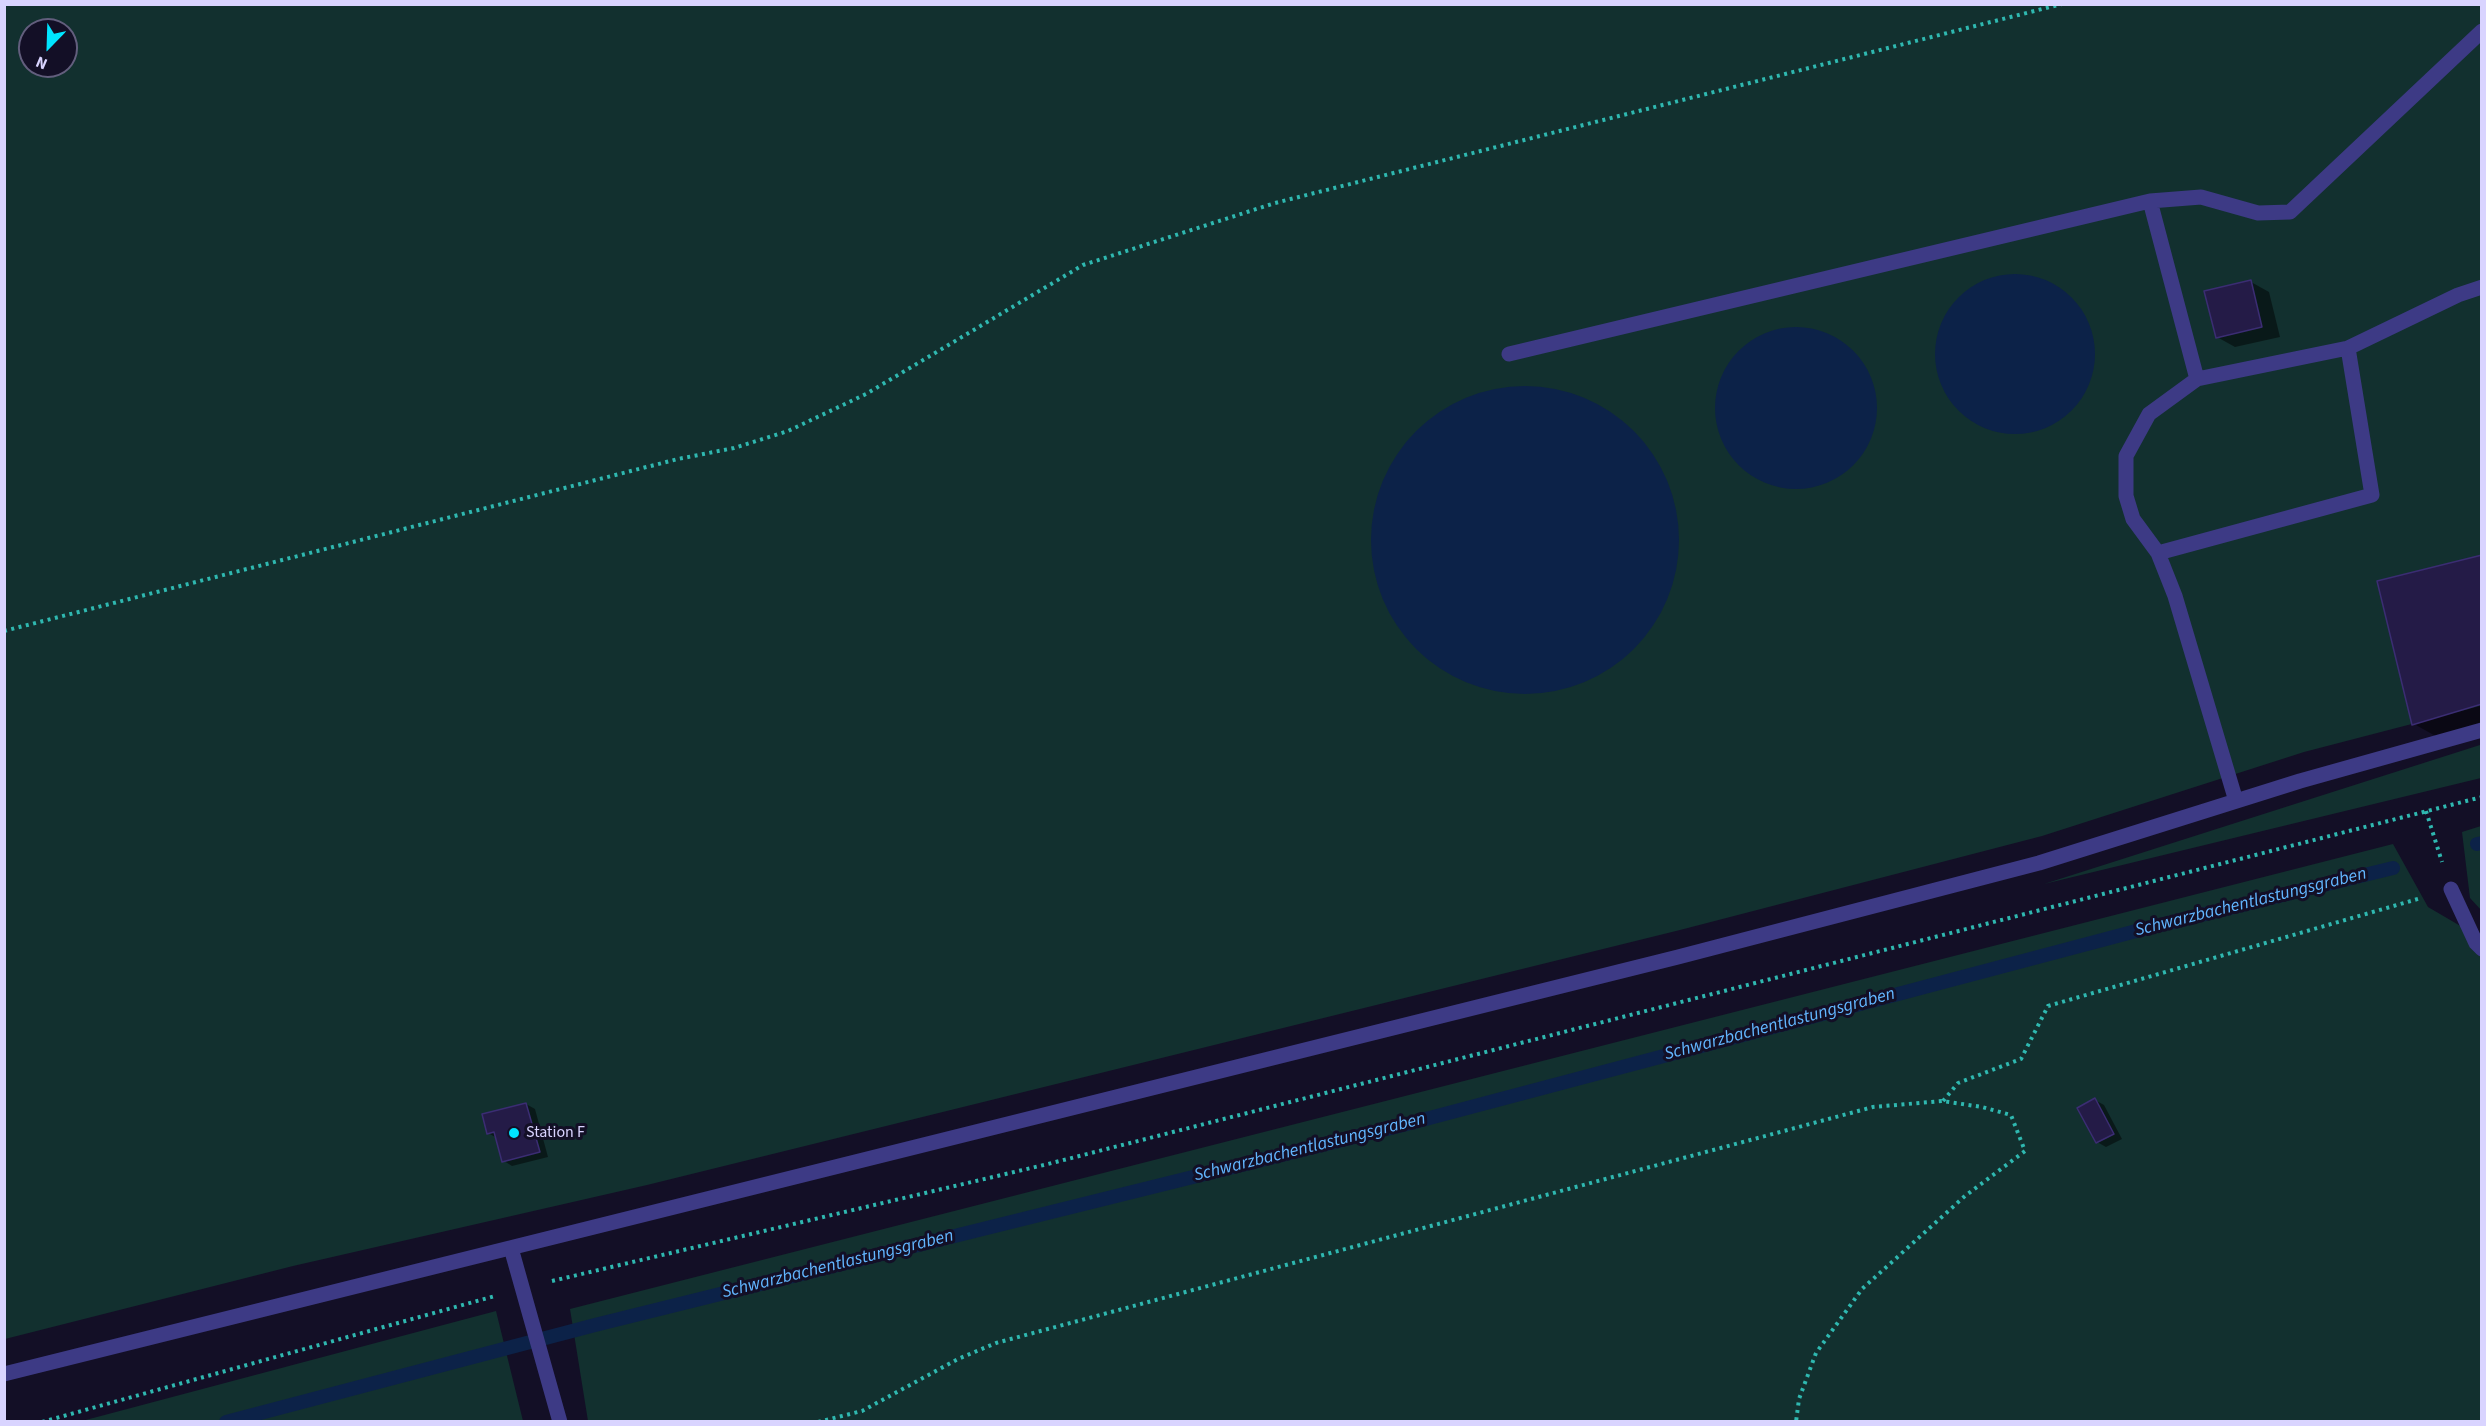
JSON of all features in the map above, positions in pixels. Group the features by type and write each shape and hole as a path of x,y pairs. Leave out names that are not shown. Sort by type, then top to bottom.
{"street":[{"path":"1509,354 2151,201 2201,197 2258,213 2290,212 2481,31"},
{"path":"2151,201 2197,379"},
{"path":"2236,801 2175,596 2158,553 2133,519 2126,496 2126,456 2150,414 2197,379 2348,348 2458,295 2481,287"},
{"path":"2158,553 2372,495 2348,348"},
{"path":"4,1374 1690,954 2039,863 2236,801 2481,730"},
{"path":"2451,889 2481,949"},
{"path":"511,1248 560,1422"}],"path":[{"path":"4,631 678,459 734,448 788,431 866,394 1083,265 1275,203 2062,4"},
{"path":"42,1422 524,1294 1059,1161 2481,797"},
{"path":"1942,1101 1958,1083 2021,1059 2048,1006 2451,889"},
{"path":"818,1422 862,1411 958,1359 996,1343 1873,1107 1942,1101 1982,1107 2011,1115 2025,1151 1965,1196 1862,1289 1816,1353 1799,1399 1796,1422"}],"green space":[{"path":"5,5 2481,5 2481,706 2304,752 2042,836 1680,930 647,1185 293,1266 5,1339"},
{"path":"2480,745 2481,778 2044,884"},
{"path":"2482,826 2481,910 2470,898 2462,832"},
{"path":"2393,844 2428,907 2481,938 2481,1421 588,1421 570,1309"},
{"path":"496,1311 523,1421 82,1421"}],"water":[{"path":"2015,274 2031,275 2046,280 2060,287 2072,297 2082,309 2089,323 2094,338 2094,370 2089,385 2082,399 2072,411 2060,421 2046,428 2031,433 2015,434 1999,433 1984,428 1970,421 1958,411 1948,399 1941,385 1936,370 1935,354 1936,338 1941,323 1948,309 1958,297 1970,287 1984,280 1999,275"},
{"path":"1796,327 1812,328 1827,333 1841,340 1853,351 1864,363 1871,377 1876,392 1876,424 1871,439 1864,453 1853,465 1841,476 1827,483 1812,488 1796,489 1780,488 1765,483 1751,476 1739,465 1728,453 1721,439 1716,424 1715,408 1716,392 1721,377 1728,363 1739,351 1751,340 1765,333 1780,328"},
{"path":"1510,386 1540,386 1570,392 1598,404 1623,421 1644,442 1661,467 1673,495 1679,525 1677,570 1668,599 1653,626 1634,649 1611,668 1584,683 1555,692 1510,694 1480,688 1452,676 1427,659 1406,638 1389,613 1377,585 1371,555 1371,525 1377,495 1389,467 1406,442 1427,421 1452,404 1480,392"}],"building":[{"path":"2251,280 2262,327 2216,338 2204,291"},
{"path":"2482,555 2482,704 2412,725 2377,581"},
{"path":"2095,1098 2114,1134 2096,1143 2077,1108"},
{"name":"Station F","path":"526,1103 540,1152 502,1162 494,1132 487,1134 482,1114"}],"waterway":[{"name":"Schwarzbachentlastungsgraben","path":"2477,844 2482,843"},
{"name":"Schwarzbachentlastungsgraben","path":"226,1422 595,1325 1403,1125 2140,930 2393,868"}],"place":[{"name":"Station F","path":"514,1133"}]}
